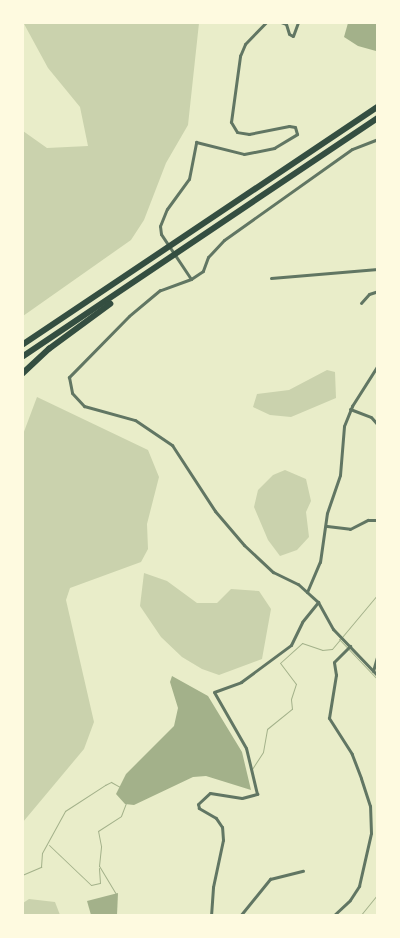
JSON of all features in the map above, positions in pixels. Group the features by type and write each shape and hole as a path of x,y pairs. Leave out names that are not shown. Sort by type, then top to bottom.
{"highway":[{"path":"22,345 378,107"},
{"path":"22,357 378,118"},
{"path":"22,374 48,350 164,263"}],"street":[{"path":"191,279 161,234 161,219 189,179 196,142 244,154 274,148 297,134 295,127 289,126 249,134 237,132 231,122 240,56 245,44 266,22"},
{"path":"281,22 286,24 288,34 293,36 298,22"},
{"path":"378,139 352,149 224,240 208,257 203,272 191,279 160,290 128,316 69,378 72,393 84,406 135,420 160,435 172,445 215,511 244,545 273,572 307,592 318,602 340,637 378,676"},
{"path":"271,278 378,268"},
{"path":"361,303 368,294 378,292"},
{"path":"307,592 320,562 327,526 327,513 340,475 344,426 350,409 378,366"},
{"path":"350,409 371,417 378,425"},
{"path":"327,526 350,529 368,520 378,520"},
{"path":"211,916 213,887 223,840 222,827 216,818 199,808 198,804 210,793 242,798 257,794 246,748 214,692 241,682 291,646 302,622 318,602"},
{"path":"333,916 350,900 361,881 372,820 367,794 352,754 329,718 336,675 334,662 349,647"},
{"path":"373,671 378,653"},
{"path":"240,916 270,879 303,871"}],"shaded area":[{"path":"23,22 199,23 188,125 166,163 144,220 131,240 23,316 23,131 47,148 88,146 80,107 48,68"},
{"path":"348,23 377,23 376,51 358,46 344,37"},
{"path":"327,370 335,372 336,398 291,417 270,415 253,407 257,394 289,390"},
{"path":"37,397 148,450 159,477 147,524 148,549 141,562 70,588 66,600 94,722 84,749 23,822 22,437"},
{"path":"285,470 306,479 311,501 306,512 309,537 297,550 280,556 268,540 254,507 258,490 273,475"},
{"path":"144,573 167,581 197,603 217,603 231,589 259,591 271,609 262,659 219,675 202,669 182,657 161,637 140,606"},
{"path":"172,676 208,696 242,752 251,790 206,776 193,777 134,805 125,804 116,794 126,774 174,726 178,708 170,682"},
{"path":"118,893 117,915 91,915 87,901"},
{"path":"29,899 55,902 60,915 23,915 23,903"}],"waterway":[{"path":"252,769 263,752 267,729 292,709 291,699 296,684 280,663 302,643 322,650 332,649 378,594"},
{"path":"339,639 378,680"},
{"path":"22,875 41,867 42,853 65,811 111,782 120,787"},
{"path":"116,894 99,866 101,846 98,831 121,816 126,803"},
{"path":"49,845 91,885 100,883 99,868"},
{"path":"360,916 378,894"}]}
